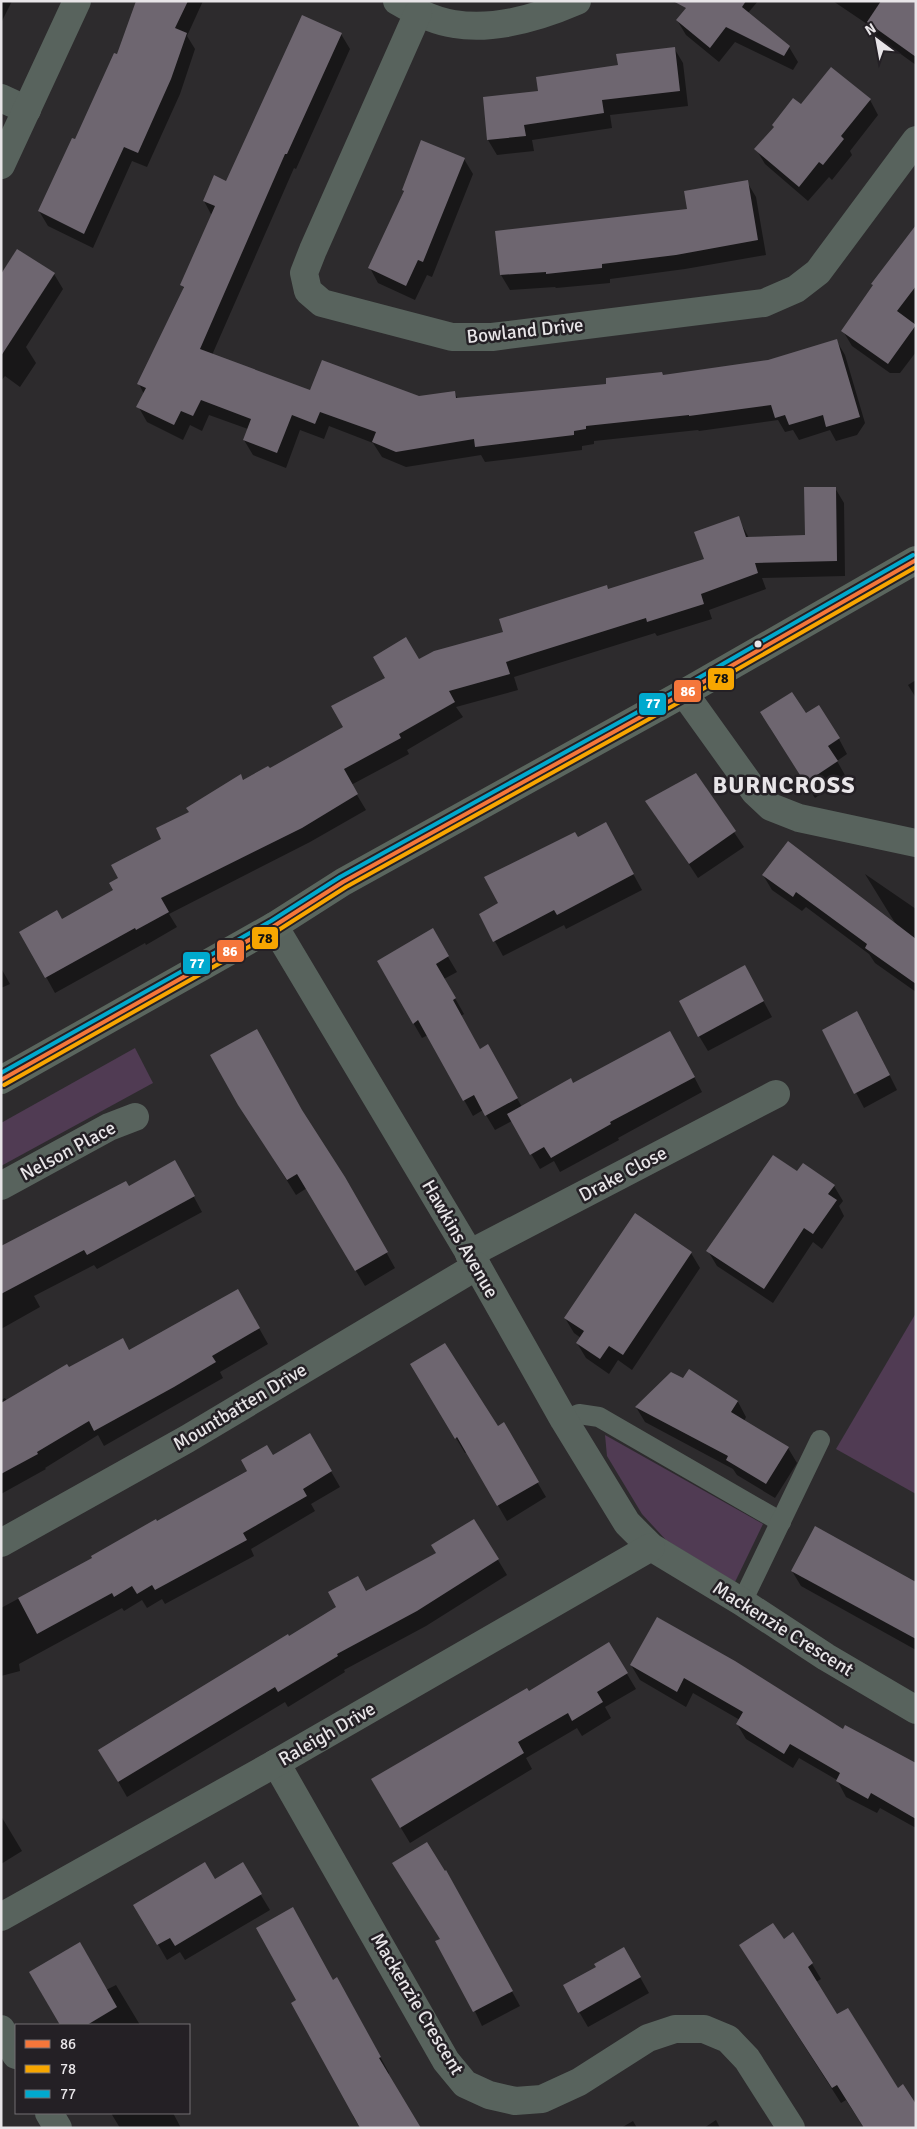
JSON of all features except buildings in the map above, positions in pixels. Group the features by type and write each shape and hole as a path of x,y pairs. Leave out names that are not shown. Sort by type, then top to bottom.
{"main road":[{"path":"1,1080 274,926 343,882 684,693 916,560"}],"street":[{"path":"1,165 77,1"},
{"path":"407,7 454,24 489,26 527,18 577,1"},
{"name":"Bowland Drive","path":"407,7 304,273 308,291 322,303 424,331 452,337 492,337 764,303 796,289 818,272 916,140"},
{"path":"1,98 27,110"},
{"path":"684,693 755,792 771,807 799,818 916,843"},
{"name":"Hawkins Avenue","path":"274,926 473,1260 564,1420 627,1523 651,1547"},
{"name":"Drake Close","path":"473,1260 776,1094"},
{"name":"Nelson Place","path":"1,1186 109,1127 135,1118"},
{"name":"Mountbatten Drive","path":"1,1543 196,1434 473,1260"},
{"name":"Mackenzie Crescent","path":"651,1547 742,1602 826,1657 916,1710"},
{"name":"Raleigh Drive","path":"1,1917 276,1763 651,1547"},
{"name":"Mackenzie Crescent","path":"276,1763 446,2061 465,2084 489,2095 515,2101 542,2099 579,2082 648,2038 675,2028 704,2029 728,2039 747,2059 791,2128"},
{"path":"1,2029 15,2054"},
{"path":"50,2114 58,2128"}],"lane":[{"path":"564,1420 580,1414 599,1417 781,1522"},
{"path":"742,1602 820,1440"}],"shaded area":[{"path":"135,1048 153,1083 1,1166 1,1123"},
{"path":"916,1313 916,1494 836,1449"},
{"path":"605,1435 763,1524 735,1582 666,1540 642,1514 607,1456"}],"transit line":[{"name":"77","path":"1,1073 271,921 340,877 681,688 913,555"},
{"name":"86","path":"1,1080 274,926 343,882 684,693 916,560"},
{"name":"78","path":"4,1085 277,931 346,887 687,698 916,567"}],"district":[{"name":"BURNCROSS","path":"784,785"}]}
